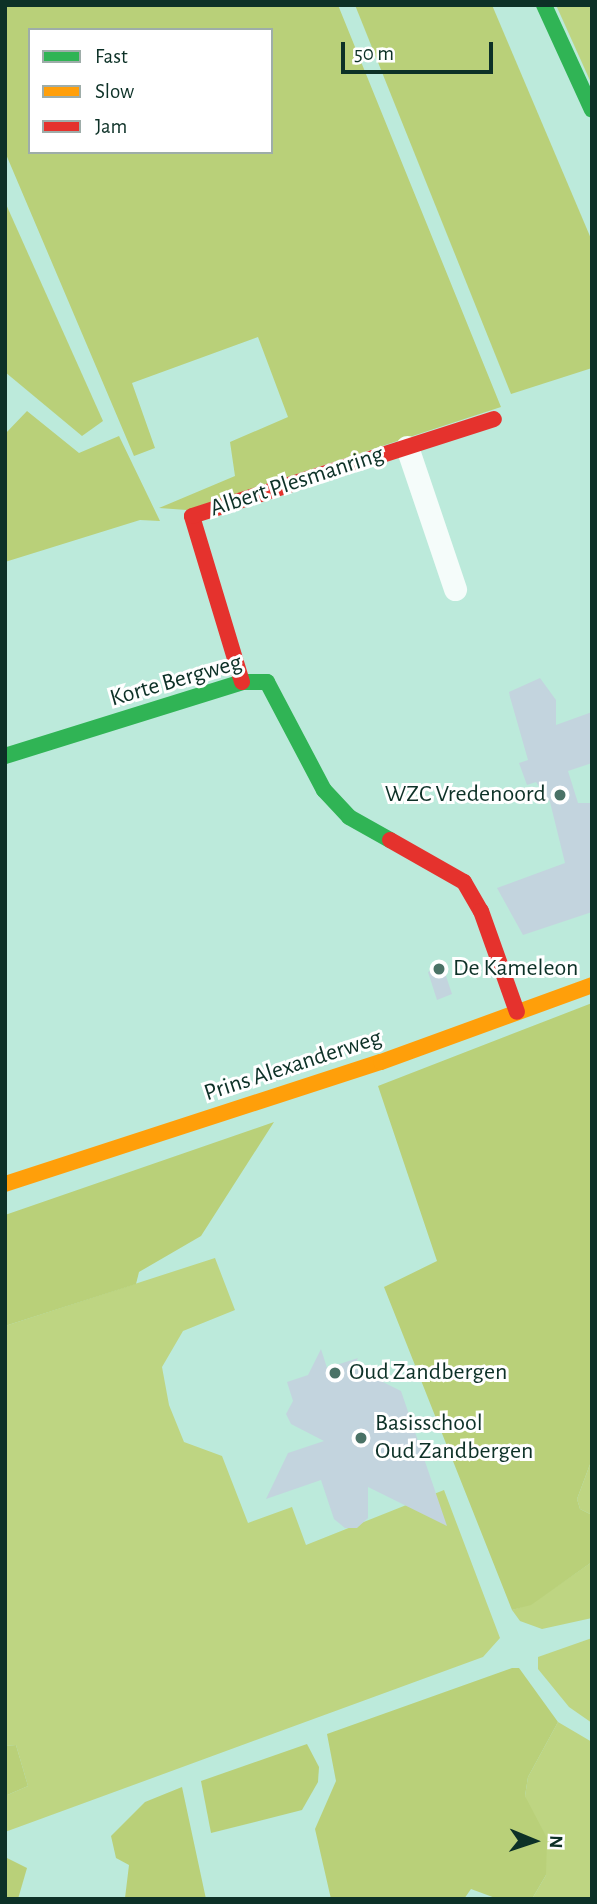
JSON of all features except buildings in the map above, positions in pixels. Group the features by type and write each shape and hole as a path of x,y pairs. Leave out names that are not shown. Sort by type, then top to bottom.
{"street":[{"path":"544,5 592,110"},
{"name":"Albert Plesmanring","path":"242,682 192,516 494,419"},
{"name":"Albert Plesmanring","path":"407,447 455,589"},
{"name":"Korte Bergweg","path":"5,756 242,682 267,682 324,790 349,817 464,882 481,911 517,1012"},
{"name":"Prins Alexanderweg","path":"5,1184 592,985"}],"green space":[{"path":"5,5 338,5 501,407 187,510 159,508 235,476 230,442 288,417 258,337 132,383 155,448 134,456 5,152"},
{"path":"355,5 492,5 592,241 592,368 511,394"},
{"path":"556,5 592,5 592,85"},
{"path":"5,202 103,421 82,436 5,372"},
{"path":"27,411 79,453 119,436 160,521 140,520 5,562 5,434"},
{"path":"592,1003 592,1459 577,1499 580,1509 592,1515 592,1562 531,1605 512,1610 384,1287 437,1261 378,1086"},
{"path":"274,1122 201,1236 139,1272 136,1284 5,1326 5,1215"},
{"path":"215,1258 235,1310 183,1331 162,1367 169,1405 184,1442 222,1456 248,1523 292,1507 306,1545 444,1490 500,1638 483,1657 5,1832 5,1796 28,1786 16,1745 5,1746 5,1326"},
{"path":"592,1459 592,1515 580,1509 577,1499"},
{"path":"592,1562 592,1618 542,1629 520,1621 512,1610 531,1604"},
{"path":"592,1638 592,1723 569,1707 538,1669 538,1657"},
{"path":"512,1668 519,1668 558,1722 528,1777 525,1796 547,1838 546,1875 532,1899 498,1899 471,1889 464,1899 331,1899 315,1829 336,1781 327,1734"},
{"path":"558,1722 592,1742 592,1899 532,1899 546,1875 525,1796 528,1777"},
{"path":"307,1744 319,1767 318,1782 302,1810 211,1833 201,1781"},
{"path":"16,1745 28,1786 5,1796 5,1746"},
{"path":"182,1787 206,1899 125,1898 129,1865 116,1858 111,1836 145,1802"},
{"path":"5,1857 27,1868 18,1899 5,1899"}],"traffic: fast":[{"path":"544,5 592,110"},
{"path":"5,756 242,682 267,682 324,790 349,817 390,840"}],"traffic: slow":[{"path":"5,1184 381,1062 592,985"}],"traffic: jam":[{"path":"242,682 192,516 494,419"},
{"path":"390,840 464,882 481,911 517,1012"}],"place":[{"name":"WZC Vredenoord","path":"560,795"},
{"name":"De Kameleon","path":"439,969"},
{"name":"Oud Zandbergen","path":"335,1373"},
{"name":"Basisschool Oud Zandbergen","path":"361,1438"}]}
